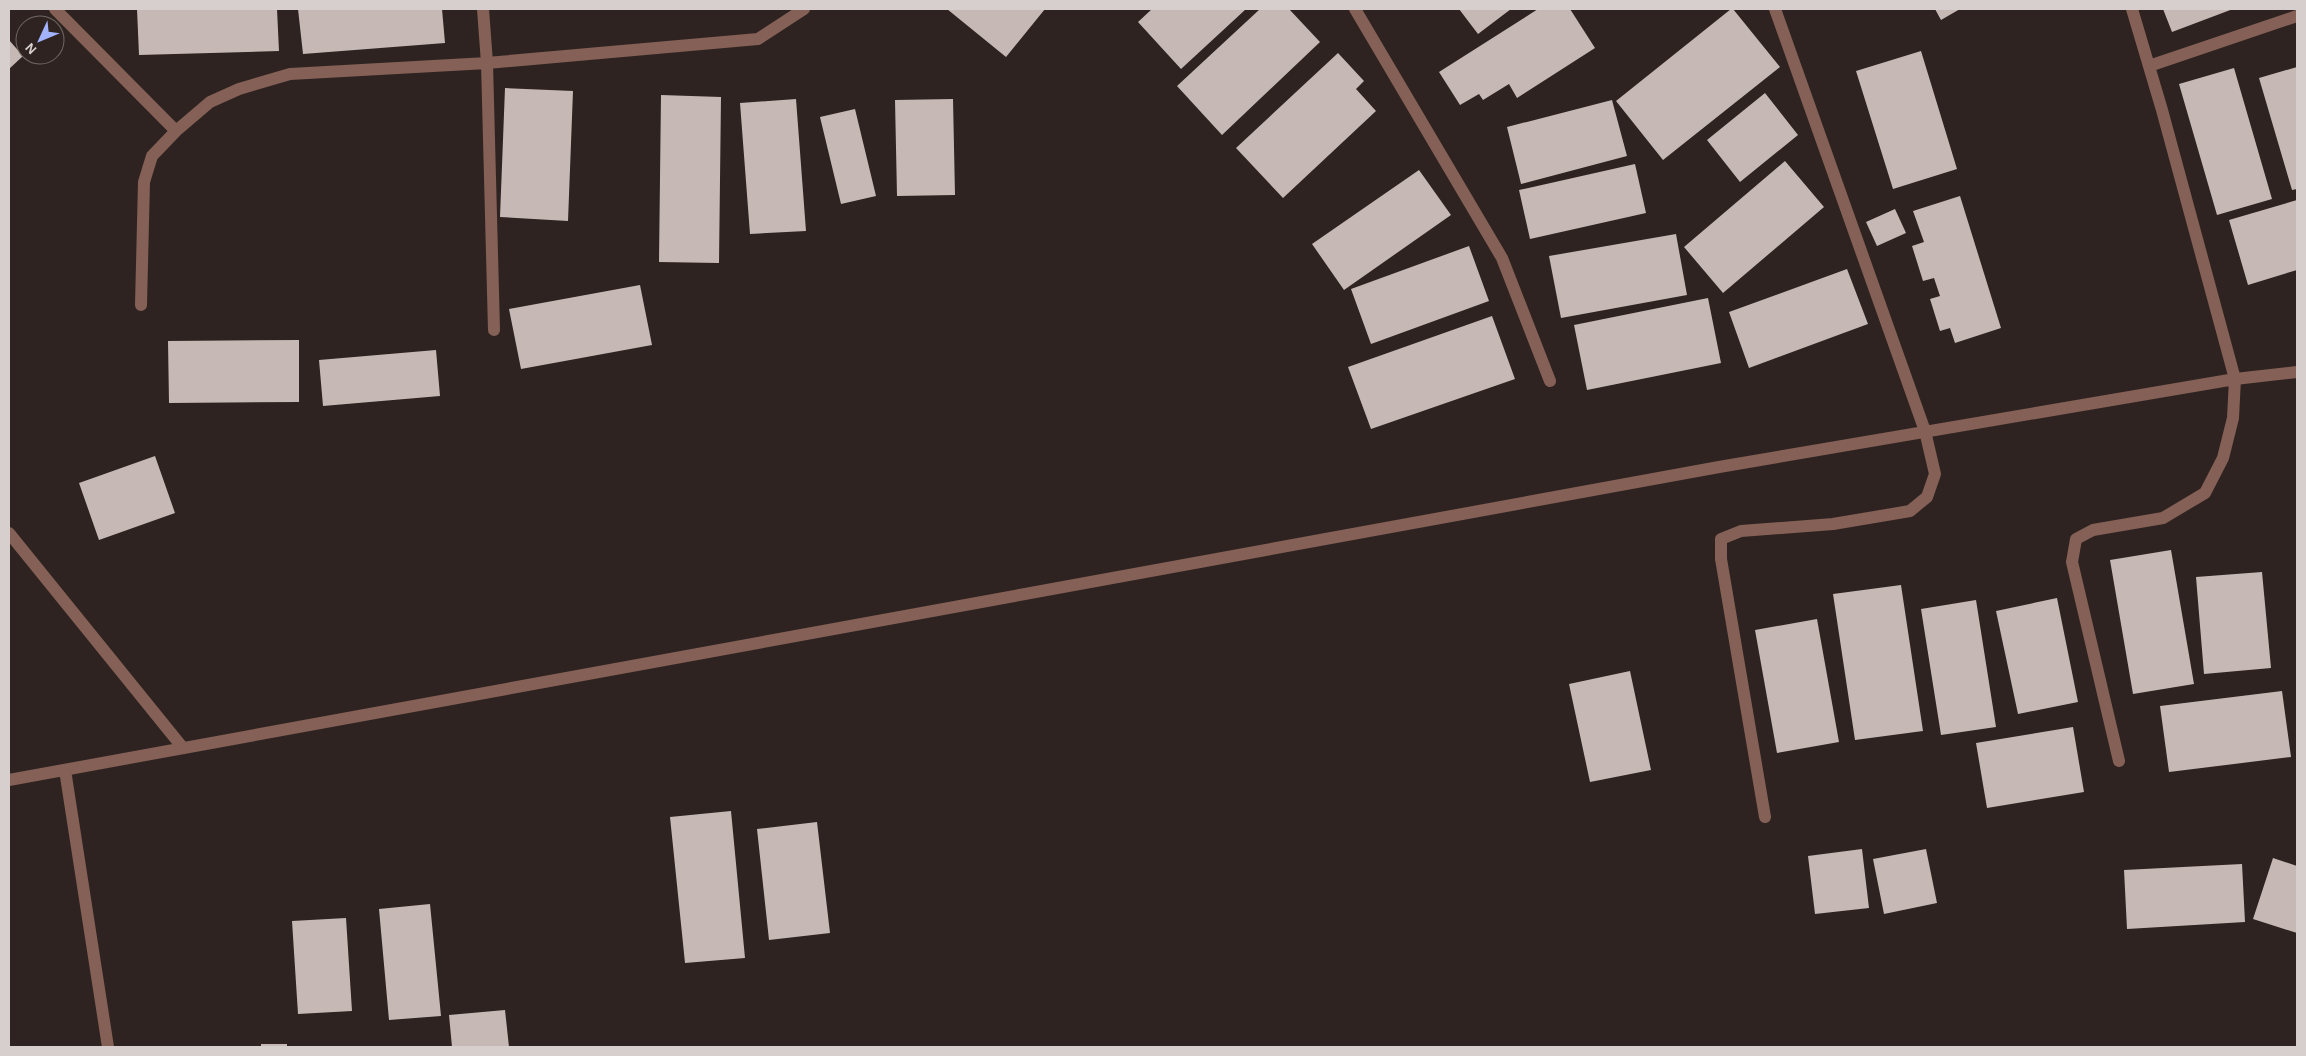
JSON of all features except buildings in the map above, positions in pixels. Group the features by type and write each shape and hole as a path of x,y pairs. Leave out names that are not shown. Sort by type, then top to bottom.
{"street":[{"path":"55,9 176,130"},
{"path":"482,9 487,63 494,330"},
{"path":"141,304 144,182 152,156 176,130 210,102 239,89 290,74 487,63 758,39 804,9"},
{"path":"1355,9 1502,258 1550,381"},
{"path":"1765,817 1722,559 1721,539 1741,531 1833,524 1910,511 1927,497 1935,474 1925,432 1775,9"},
{"path":"2119,761 2072,562 2076,539 2093,530 2163,518 2205,492 2223,458 2232,418 2235,379 2132,9"},
{"path":"2149,66 2297,16"},
{"path":"9,780 1710,469 2235,379 2297,372"},
{"path":"9,533 183,748"},
{"path":"65,770 108,1047"}]}
